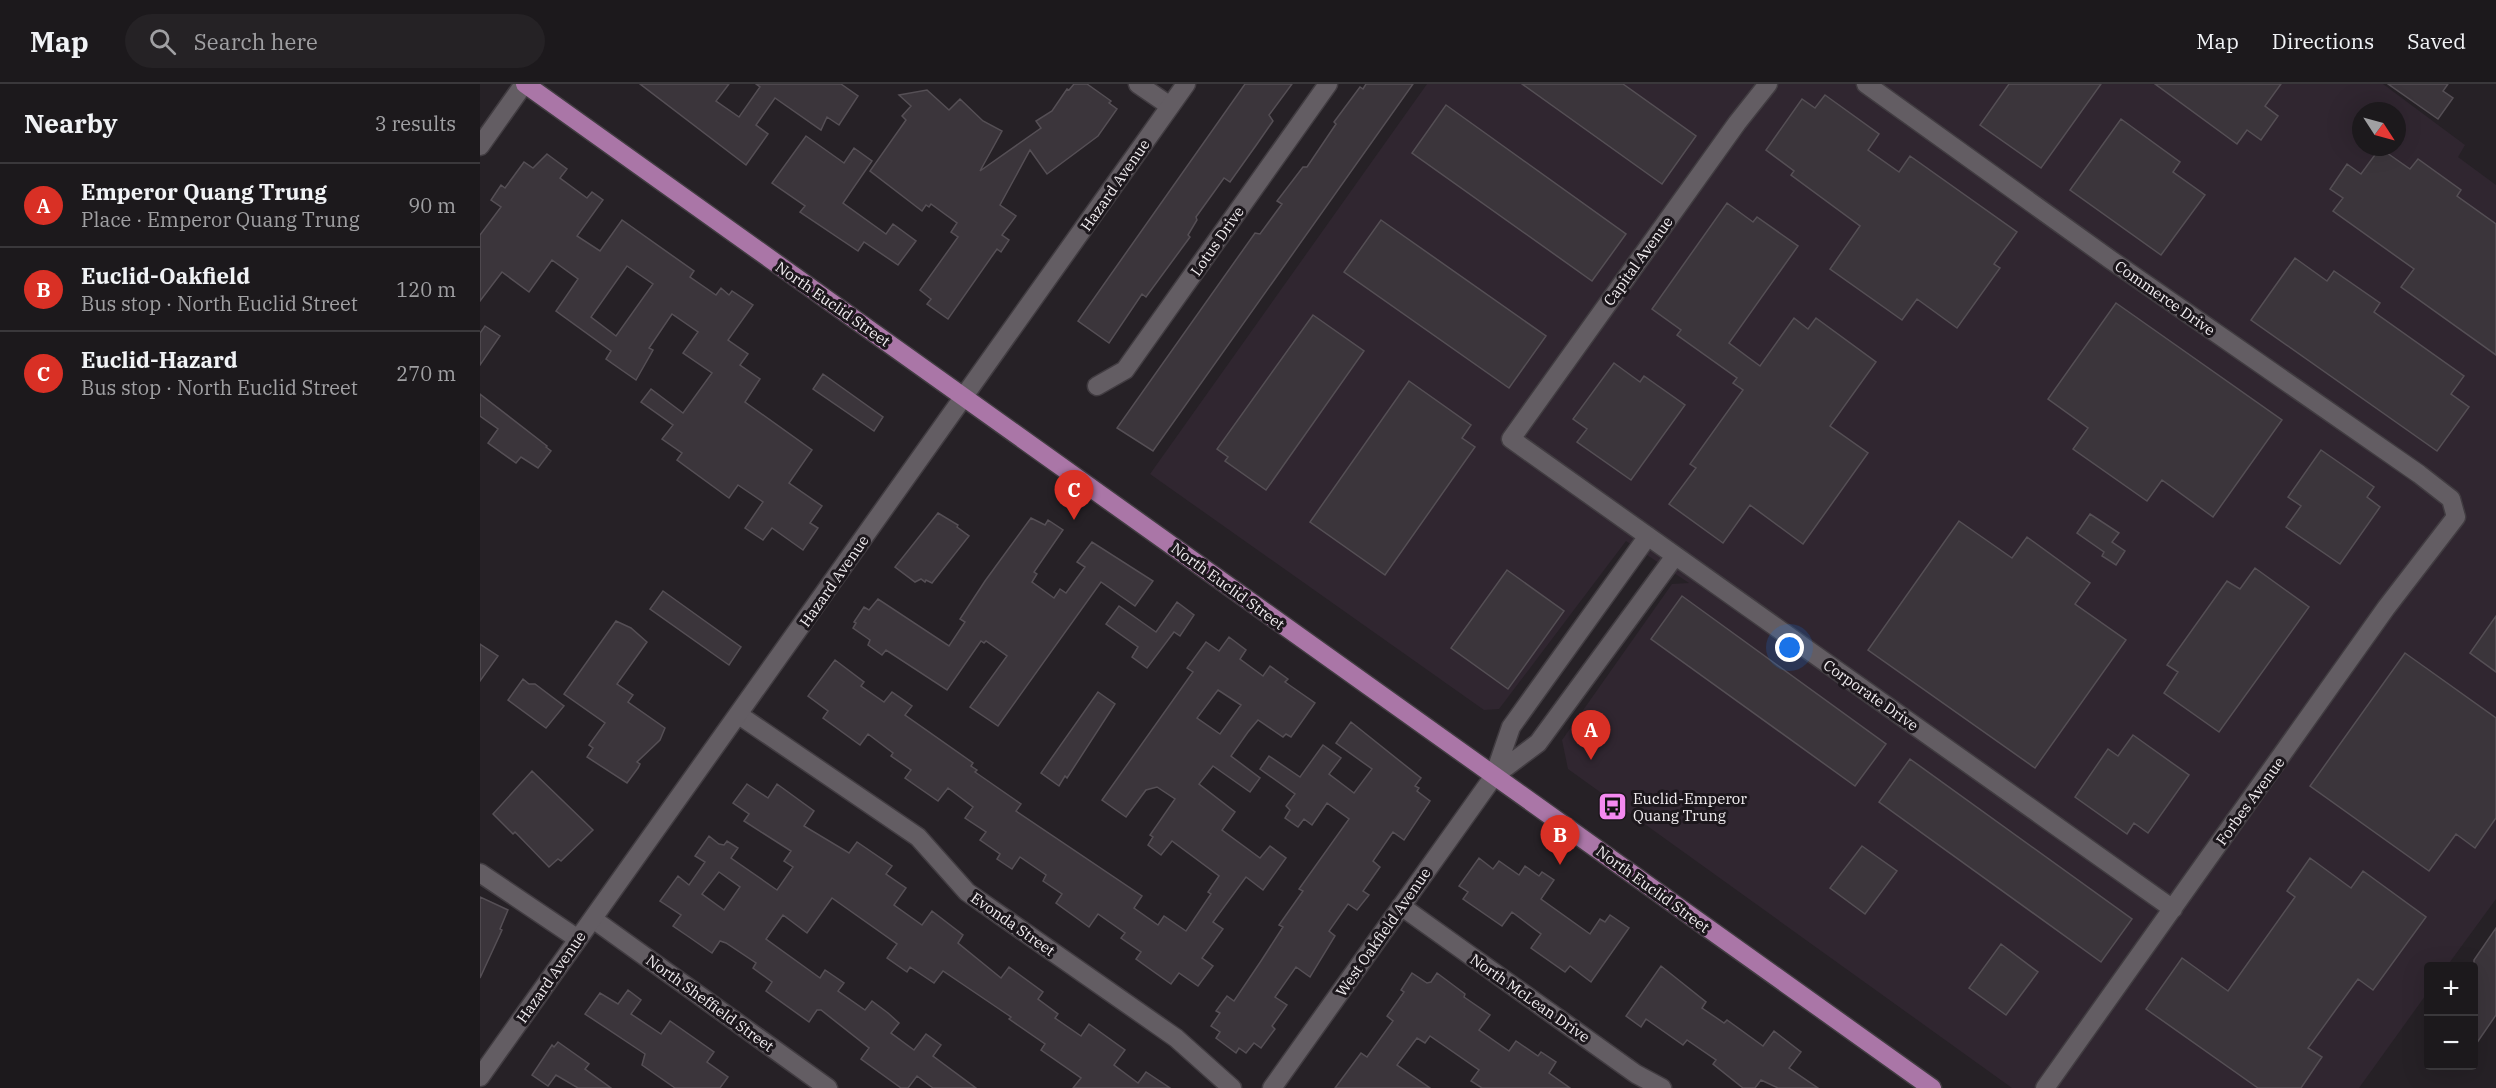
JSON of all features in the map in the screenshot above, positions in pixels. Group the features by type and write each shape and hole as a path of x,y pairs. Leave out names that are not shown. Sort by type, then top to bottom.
{"main road":[{"name":"North Euclid Street","path":"525,84 1932,1088"}],"street":[{"path":"480,146 525,84"},
{"path":"1138,84 1170,106"},
{"name":"Hazard Avenue","path":"480,1077 965,398 1186,84"},
{"name":"Lotus Drive","path":"1097,386 1125,370 1328,84"},
{"name":"Capital Avenue","path":"1511,439 1730,131 1768,84"},
{"name":"Commerce Drive","path":"1866,84 2111,260 2419,474 2451,499 2456,517"},
{"name":"Corporate Drive","path":"1511,439 2173,909"},
{"name":"Forbes Avenue","path":"2045,1088 2386,608 2456,517"},
{"path":"1494,776 1511,727 1648,536"},
{"path":"1494,776 1538,742 1675,555"},
{"name":"Evonda Street","path":"739,715 918,837 967,892 1176,1038 1232,1088"},
{"name":"West Oakfield Avenue","path":"1272,1088 1494,776"},
{"path":"480,873 578,939"},
{"name":"North McLean Drive","path":"1401,906 1636,1074 1662,1088"},
{"name":"North Sheffield Street","path":"593,919 828,1088"}],"shaded area":[{"path":"1427,84 2383,84 2465,145 2458,157 2496,185 2496,899 2450,962 2424,962 2424,998 2359,1088 2012,1088 1568,769 1562,740 1672,584 1689,583 1626,541 1499,709 1484,710 1150,474"}],"building":[{"path":"640,84 729,84 716,101 739,117 760,87 756,84 841,84 858,96 839,125 827,117 821,130 775,98 756,125 768,134 746,165"},
{"path":"1074,84 1087,84 1111,101 1109,103 1117,109 1098,136 1047,174 1030,150 1000,205 1016,216 1002,235 1009,240 1001,252 997,249 948,319 927,304 931,299 920,290 958,237 951,232 957,223 931,204 929,207 926,205 922,211 870,171 906,120 902,116 911,106 899,95 927,90 949,110 960,99 983,121 1002,131 980,171 1041,128 1036,121 1052,111 1067,89 1069,90"},
{"path":"1245,84 1292,84 1269,115 1273,121 1257,144 1230,182 1224,178 1196,217 1197,220 1188,235 1190,237 1146,297 1142,294 1109,343 1078,321"},
{"path":"1366,84 1413,84 1153,451 1117,428 1255,233 1260,234 1282,204 1277,201 1303,167 1307,167 1336,124 1334,122 1360,87 1363,89"},
{"path":"1522,84 1623,84 1696,136 1662,184"},
{"path":"2009,84 2101,84 2041,168 1980,125"},
{"path":"2155,84 2281,84 2265,106 2278,116 2261,140 2247,130 2237,144"},
{"path":"2388,84 2448,84 2443,91 2453,98 2438,119"},
{"path":"1825,95 1879,134 1868,150 1899,172 1910,156 2017,232 1994,264 2000,268 1957,328 1917,299 1902,320 1830,269 1860,226 1791,175 1794,171 1766,150 1802,99 1815,108"},
{"path":"1446,105 1626,234 1592,281 1412,153"},
{"path":"2121,119 2180,162 2173,172 2205,195 2161,255 2070,190"},
{"path":"806,136 844,163 854,148 872,161 843,203 886,234 893,224 916,241 898,265 864,242 858,251 800,212 805,206 772,183"},
{"path":"547,154 567,169 560,178 587,198 592,192 603,200 577,236 600,251 622,220 694,271 690,277 716,295 721,288 729,295 732,291 753,305 728,340 748,354 740,365 760,379 745,402 812,450 789,483 822,506 810,523 818,528 803,550 772,528 763,540 745,528 763,502 738,485 729,498 677,460 682,453 662,439 673,425 641,402 651,389 683,413 712,373 683,353 698,332 672,314 649,348 653,350 636,380 606,359 611,351 556,311 578,279 552,260 529,292 502,272 480,301 480,235 501,207 491,200 501,185 505,188 524,162 533,168","holes":["627,266 653,284 616,336 591,317"]},
{"path":"2374,156 2391,156 2410,169 2418,159 2461,190 2457,196 2496,224 2496,355 2401,287 2414,269 2333,211 2343,198 2330,189 2347,164 2361,174"},
{"path":"1727,203 1753,222 1757,217 1798,246 1729,343 1760,366 1794,318 1808,329 1816,318 1876,362 1830,426 1868,453 1803,544 1750,505 1723,543 1669,504 1696,468 1690,464 1743,390 1733,383 1737,378 1677,335 1681,330 1652,309"},
{"path":"1381,220 1546,336 1509,388 1344,272"},
{"path":"2295,258 2327,281 2334,271 2380,303 2374,312 2464,376 2451,394 2469,407 2437,451 2251,320"},
{"path":"2116,303 2282,420 2213,517 2162,480 2147,501 2073,449 2088,428 2048,399"},
{"path":"1313,315 1364,351 1266,490 1225,461 1228,457 1217,449"},
{"path":"485,326 500,336 480,365 480,333"},
{"path":"1614,363 1640,382 1644,376 1685,405 1631,480 1577,442 1587,429 1573,419"},
{"path":"823,374 883,417 874,431 813,389"},
{"path":"1409,381 1471,425 1462,438 1475,447 1385,575 1310,522"},
{"path":"480,394 551,451 538,468 521,457 516,463 488,443 498,429 480,416"},
{"path":"2321,450 2374,487 2367,497 2380,507 2340,564 2286,527 2301,506 2288,497"},
{"path":"938,513 958,525 957,527 969,536 932,583 921,579 915,582 895,567"},
{"path":"2090,514 2119,533 2112,542 2125,551 2116,565 2102,556 2104,552 2077,533"},
{"path":"1031,518 1045,525 1048,520 1063,530 1034,572 1037,574 1032,582 1054,598 1060,589 1066,593 1085,567 1077,562 1092,542 1153,581 1135,606 1101,582 998,726 970,707 1007,656 986,641 984,643 981,641 947,690 886,650 882,655 868,645 870,640 853,628 856,623 854,622 864,607 869,610 878,599 949,646 965,622 960,619"},
{"path":"1959,521 2012,558 2027,537 2090,583 2075,604 2126,640 2035,768 1868,650"},
{"path":"2255,568 2309,607 2219,732 2164,693 2178,672 2167,665 2227,581 2240,589"},
{"path":"1507,570 1564,611 1508,689 1451,648"},
{"path":"663,591 741,647 729,665 650,609"},
{"path":"1682,596 1886,744 1855,786 1651,639"},
{"path":"1177,602 1194,615 1180,636 1174,632 1147,668 1132,657 1138,647 1106,624 1119,606 1156,632"},
{"path":"2496,616 2496,672 2470,653"},
{"path":"616,621 631,628 647,642 617,684 633,695 628,702 665,728 660,740 637,762 640,764 627,783 587,757 593,748 589,745 605,723 564,694"},
{"path":"1229,637 1246,650 1240,659 1263,676 1270,666 1288,679 1285,682 1315,703 1291,737 1286,734 1283,737 1258,720 1248,732 1231,756 1260,778 1250,792 1213,766 1199,784 1235,812 1222,830 1260,858 1270,846 1286,858 1263,890 1246,877 1213,922 1223,929 1202,958 1213,966 1198,986 1179,973 1171,984 1136,959 1141,952 1121,938 1125,933 1098,914 1089,927 1056,903 1062,894 1043,881 1046,875 1020,857 1012,869 997,859 1000,854 980,840 986,832 965,818 973,807 948,788 938,801 905,778 911,770 891,756 893,753 868,734 860,745 823,718 828,711 808,696 835,660 864,682 861,686 884,702 892,692 912,706 905,715 973,763 971,766 977,770 975,772 1021,804 1016,811 1142,896 1134,908 1158,925 1164,916 1186,931 1211,894 1208,892 1219,876 1172,841 1161,855 1148,845 1153,837 1150,835 1175,799 1157,787 1146,790 1126,817 1102,800 1193,672 1187,668 1206,642 1219,651","holes":["1218,690 1241,705 1220,734 1197,718"]},
{"path":"480,644 498,656 480,681"},
{"path":"2405,653 2496,718 2496,818 2475,848 2456,834 2429,871 2310,786"},
{"path":"523,679 529,684 535,684 564,706 546,728 508,700"},
{"path":"1098,692 1115,704 1067,778 1065,776 1059,786 1041,773"},
{"path":"1351,722 1421,778 1415,786 1419,788 1417,791 1430,801 1404,840 1393,832 1373,861 1380,867 1363,891 1369,895 1357,910 1348,904 1329,931 1335,936 1310,977 1296,967 1275,997 1287,1005 1272,1026 1275,1029 1261,1048 1254,1043 1246,1053 1239,1048 1236,1053 1216,1038 1220,1032 1211,1026 1220,1013 1216,1011 1227,996 1234,1001 1283,927 1279,925 1303,891 1299,889 1349,819 1327,803 1312,825 1304,819 1298,827 1285,818 1290,810 1286,806 1295,794 1260,769 1269,756 1300,777 1323,745 1341,758 1329,774 1354,793 1372,769 1336,743"},
{"path":"2133,735 2189,775 2148,833 2134,823 2127,834 2075,797 2108,749 2118,756"},
{"path":"1910,759 2132,919 2101,962 1879,802"},
{"path":"532,771 593,830 561,861 558,859 549,867 515,832 513,834 493,814"},
{"path":"747,784 768,798 777,784 814,811 804,826 849,853 857,842 892,866 886,874 906,888 894,905 922,925 932,911 963,935 958,943 1001,978 1009,967 1043,992 1038,999 1058,1014 1055,1018 1081,1036 1089,1024 1125,1050 1114,1065 1138,1083 1146,1072 1170,1088 1073,1088 1081,1078 1041,1050 1045,1044 1009,1019 1011,1017 943,971 934,983 910,967 907,972 887,958 897,944 832,898 807,933 783,915 766,939 820,978 825,970 844,983 838,991 865,1010 872,1001 888,1013 899,1023 891,1033 914,1050 926,1034 941,1045 933,1056 976,1088 933,1088 917,1076 908,1088 901,1088 861,1059 869,1048 821,1010 817,1010 809,1022 766,991 772,982 753,968 756,963 720,941 712,953 673,926 681,915 660,901 678,876 689,885 705,862 695,856 709,836 719,844 724,845 727,841 738,848 731,858 777,890 793,867 784,861 791,851 744,821 749,814 733,803","holes":["719,872 740,887 724,910 702,894"]},
{"path":"1862,846 1897,871 1865,914 1830,888"},
{"path":"1479,858 1493,869 1499,861 1519,875 1525,866 1539,876 1542,872 1554,880 1541,899 1590,934 1600,919 1605,922 1610,915 1629,928 1591,982 1570,966 1565,972 1531,948 1541,934 1512,912 1502,926 1463,899 1468,892 1459,886"},
{"path":"2310,858 2351,888 2363,871 2426,917 2373,990 2358,979 2308,1048 2322,1057 2301,1088 2258,1088 2146,1009 2182,958 2228,991 2295,897 2287,891"},
{"path":"480,897 508,910 500,929 502,930 480,978"},
{"path":"2496,928 2496,1015 2478,1041 2478,962 2474,960"},
{"path":"2001,944 2038,972 2006,1015 1969,988"},
{"path":"1661,966 1706,1002 1702,1008 1724,1023 1727,1020 1763,1046 1774,1031 1801,1052 1789,1068 1818,1088 1778,1088 1761,1080 1755,1088 1743,1088 1713,1064 1716,1060 1687,1040 1683,1045 1646,1019 1641,1027 1626,1016"},
{"path":"1412,973 1427,983 1431,982 1437,973 1465,994 1464,997 1490,1015 1479,1030 1509,1051 1516,1041 1538,1056 1541,1052 1556,1062 1549,1073 1570,1088 1482,1088 1471,1081 1479,1070 1430,1036 1425,1043 1417,1038 1397,1065 1430,1088 1335,1088 1361,1053 1367,1057 1393,1021 1387,1016 1404,992 1401,990"},
{"path":"628,990 641,1000 631,1014 661,1034 670,1021 714,1052 707,1062 728,1077 720,1088 675,1088 642,1065 645,1054 585,1014 600,993 618,1004"},
{"path":"558,1042 589,1064 585,1069 611,1088 578,1088 556,1075 548,1086 532,1075 552,1045 554,1047"}],"place":[{"name":"Euclid-Hazard","path":"1074,520"},
{"name":"Emperor Quang Trung","path":"1591,760"},
{"name":"Euclid-Emperor Quang Trung","path":"1612,807"},
{"name":"Euclid-Oakfield","path":"1560,865"}]}
